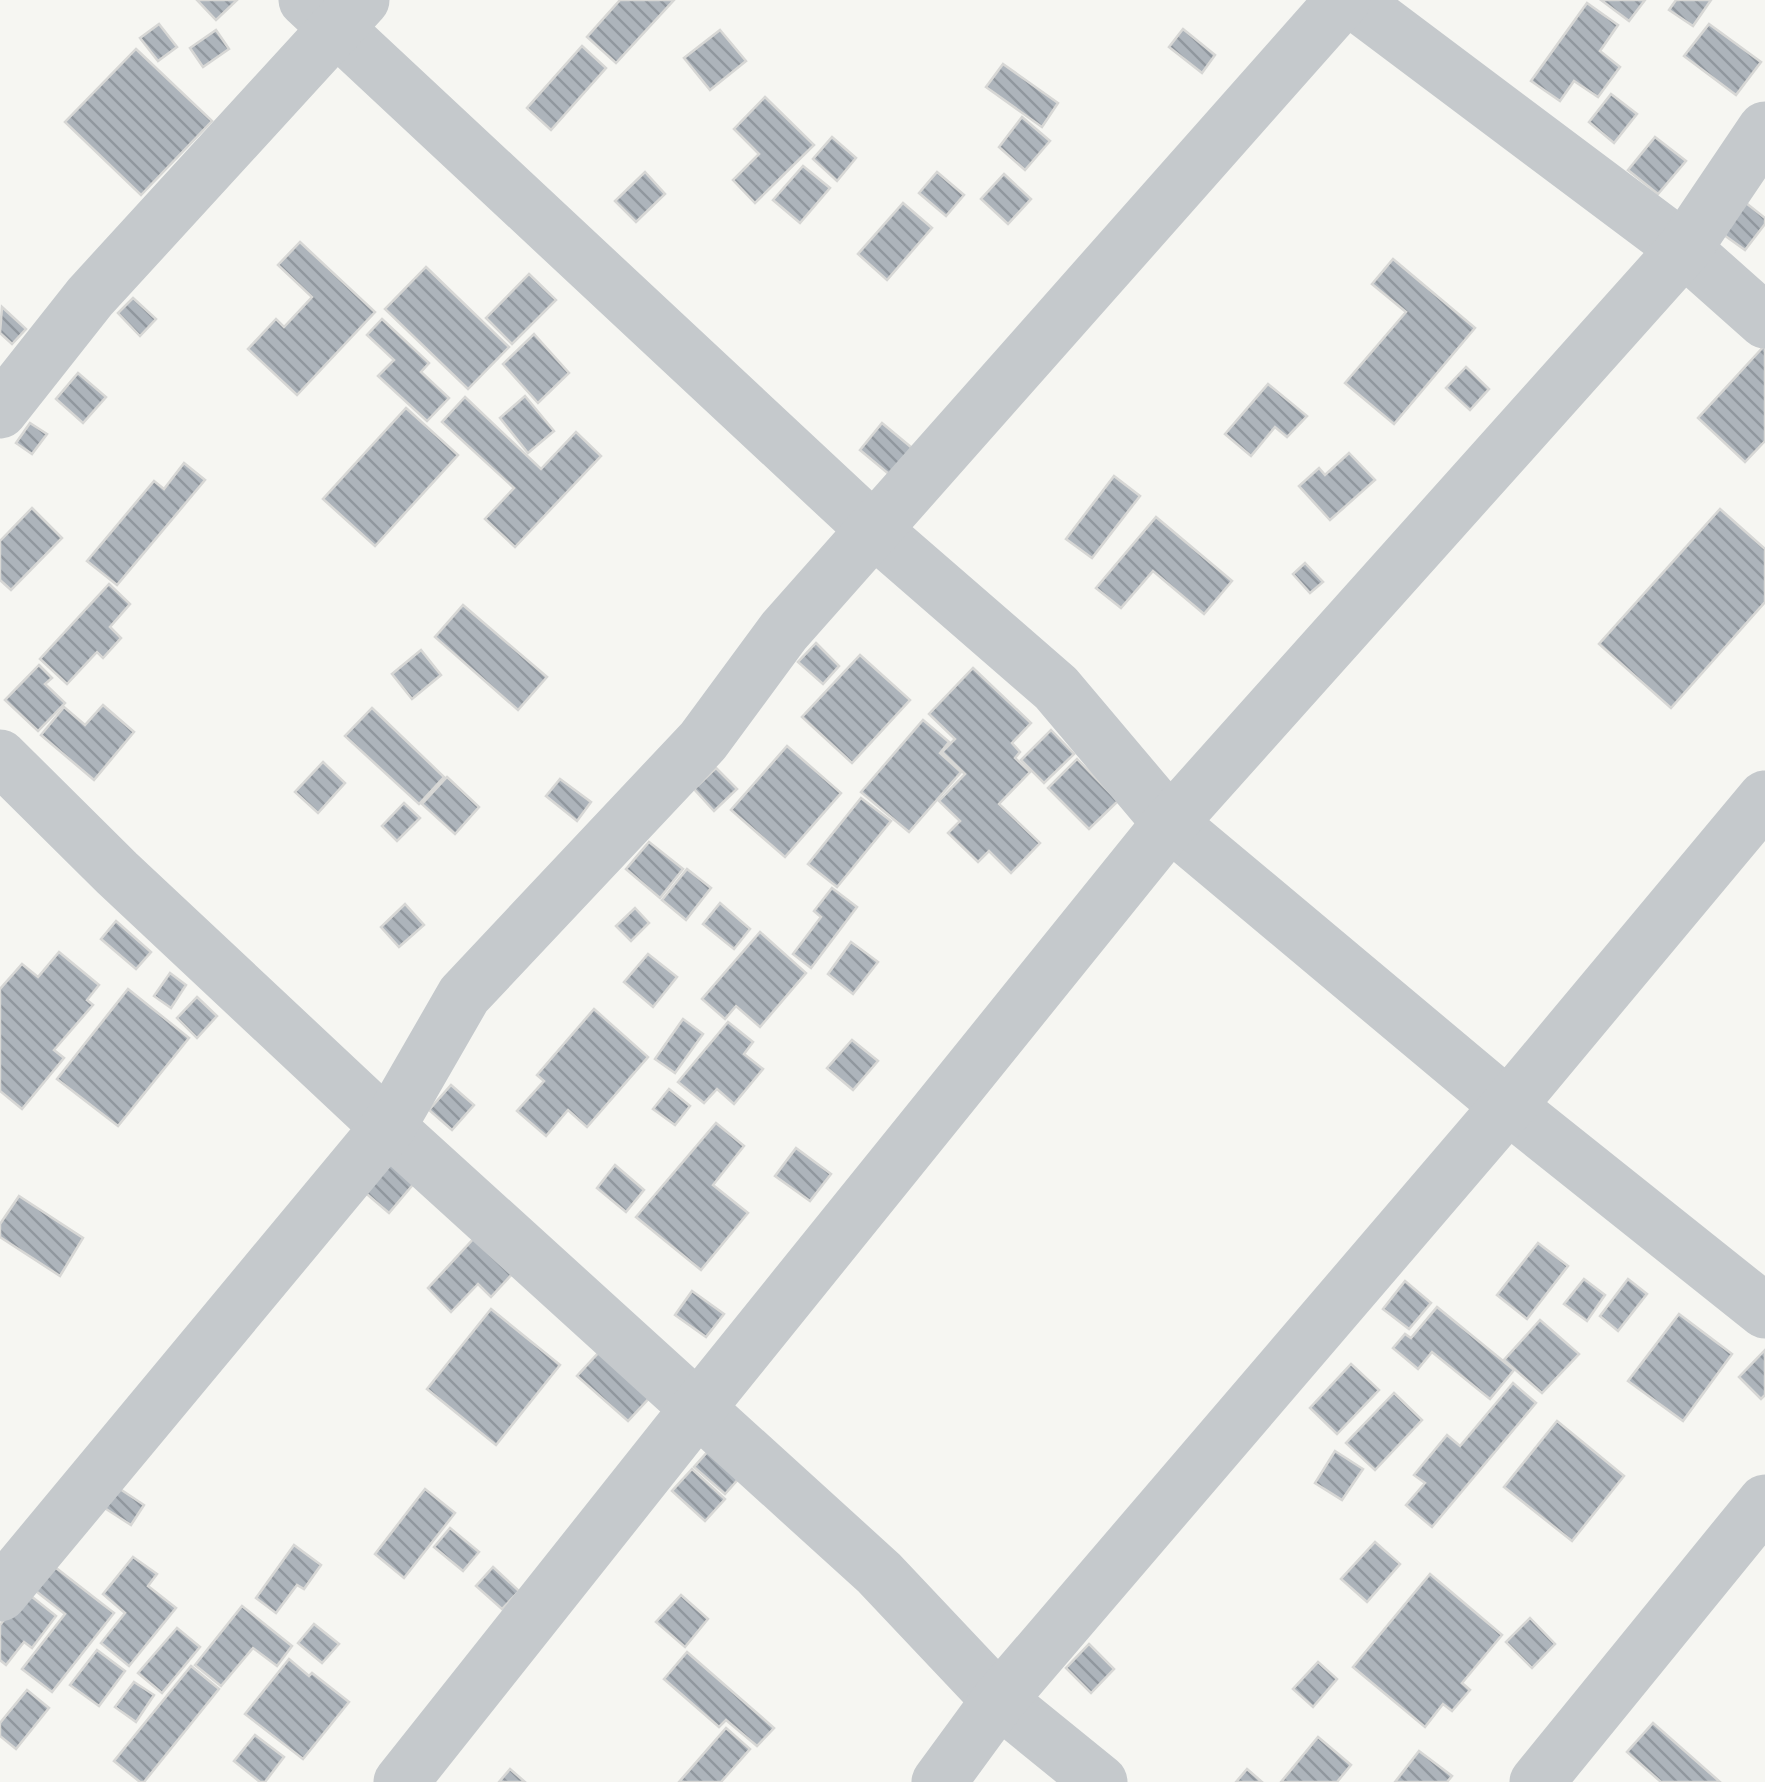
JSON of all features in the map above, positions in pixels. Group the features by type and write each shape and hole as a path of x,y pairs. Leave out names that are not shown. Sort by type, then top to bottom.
{"street":[{"path":"0,1594 388,1127 464,995 703,740 784,632 1344,0"},
{"path":"1352,0 1684,249 1765,321"},
{"path":"0,410 90,297 335,10 874,530 1056,688 1170,822 1508,1106 1765,1312"},
{"path":"401,1782 1170,822 1684,249 1765,129"},
{"path":"0,757 117,873 388,1127 879,1572 999,1700 1100,1782"},
{"path":"938,1782 999,1700 1508,1106 1765,798"},
{"path":"1538,1782 1765,1502"}],"building":[{"path":"197,0 237,0 216,20"},
{"path":"620,0 674,0 616,63 587,37"},
{"path":"1601,0 1645,0 1629,21"},
{"path":"1676,0 1711,0 1693,26 1669,10"},
{"path":"1587,3 1618,25 1600,51 1620,67 1598,97 1574,81 1560,101 1531,81"},
{"path":"159,24 177,47 158,61 140,38"},
{"path":"1709,24 1761,62 1736,95 1684,56"},
{"path":"1183,29 1215,55 1202,73 1169,47"},
{"path":"216,30 229,49 203,67 190,48"},
{"path":"720,30 746,61 710,90 684,58"},
{"path":"582,46 606,68 551,130 527,108"},
{"path":"136,49 212,121 141,195 65,122"},
{"path":"1003,64 1058,103 1042,127 986,87"},
{"path":"1611,94 1637,114 1614,143 1589,122"},
{"path":"765,97 814,145 755,203 733,180 759,154 734,129"},
{"path":"1022,117 1050,141 1025,170 999,147"},
{"path":"832,137 856,158 837,181 813,159"},
{"path":"1655,137 1686,161 1658,194 1628,170"},
{"path":"803,166 830,188 800,223 773,200"},
{"path":"645,172 665,194 636,222 615,201"},
{"path":"937,172 964,195 946,216 919,193"},
{"path":"1004,174 1031,199 1008,224 981,199"},
{"path":"1741,199 1765,218 1765,224 1745,250 1717,230"},
{"path":"903,203 932,228 887,280 858,254"},
{"path":"300,242 375,312 297,395 248,349 276,319 284,327 312,297 278,265"},
{"path":"1393,259 1475,328 1394,424 1345,383 1406,312 1372,284"},
{"path":"426,267 509,347 468,389 385,309"},
{"path":"529,274 556,300 512,344 486,318"},
{"path":"133,298 156,319 140,336 118,313"},
{"path":"2,307 26,329 12,344 0,333"},
{"path":"382,319 429,363 421,372 449,398 427,421 378,376 394,360 367,335"},
{"path":"534,334 569,373 538,403 503,364"},
{"path":"1765,345 1765,441 1745,462 1698,418"},
{"path":"1466,367 1489,389 1470,410 1446,388"},
{"path":"78,373 106,397 83,423 56,399"},
{"path":"1268,384 1307,416 1287,437 1275,427 1251,456 1225,434"},
{"path":"525,396 554,431 528,453 500,418"},
{"path":"465,397 541,469 576,432 601,456 515,547 485,519 514,488 442,422"},
{"path":"406,408 458,455 375,546 323,499"},
{"path":"30,423 47,434 32,454 16,443"},
{"path":"882,423 912,448 890,475 860,450"},
{"path":"1349,453 1375,480 1330,520 1299,486 1319,468 1325,475"},
{"path":"184,463 205,480 117,585 87,561 154,481 164,489"},
{"path":"1114,476 1140,496 1092,558 1066,539"},
{"path":"32,508 62,538 11,590 0,580 0,541"},
{"path":"1720,509 1765,549 1765,602 1671,708 1599,644"},
{"path":"1156,517 1232,581 1204,614 1153,571 1121,608 1096,588"},
{"path":"1305,563 1323,582 1310,593 1293,574"},
{"path":"109,584 130,604 110,627 121,638 103,658 97,652 67,684 40,659"},
{"path":"463,605 547,677 518,710 435,637"},
{"path":"816,643 839,666 823,684 798,662"},
{"path":"421,650 441,675 412,699 392,674"},
{"path":"860,655 910,700 852,763 802,717"},
{"path":"39,665 52,678 45,684 65,703 38,731 5,700"},
{"path":"973,668 1031,723 1012,743 1020,752 1015,758 1030,772 999,804 1040,843 1011,873 989,851 978,862 948,833 960,821 939,801 965,774 942,752 955,739 929,714"},
{"path":"103,705 134,732 94,780 41,735 64,707 85,725"},
{"path":"372,708 444,777 419,804 345,736"},
{"path":"923,720 949,742 940,753 961,772 909,832 861,792"},
{"path":"1051,730 1074,754 1044,783 1021,760"},
{"path":"787,746 841,793 785,857 731,810"},
{"path":"1077,759 1118,801 1089,829 1048,788"},
{"path":"323,762 345,783 318,813 295,792"},
{"path":"716,768 737,789 714,811 694,789"},
{"path":"447,777 479,807 455,834 422,804"},
{"path":"560,779 591,802 577,821 546,796"},
{"path":"861,798 891,821 837,887 808,864"},
{"path":"404,803 420,818 397,841 382,826"},
{"path":"649,842 683,869 660,898 626,869"},
{"path":"687,869 711,888 686,920 662,900"},
{"path":"832,888 857,907 811,968 793,954 821,917 814,911"},
{"path":"720,903 750,929 734,949 703,924"},
{"path":"405,904 424,925 399,947 381,927"},
{"path":"635,908 649,923 631,941 616,926"},
{"path":"116,921 151,952 136,969 101,939"},
{"path":"760,932 806,973 760,1027 736,1006 725,1019 702,999"},
{"path":"851,942 878,962 853,994 828,974"},
{"path":"59,952 99,985 87,1000 93,1005 54,1050 64,1058 22,1109 0,1091 0,989 22,964 38,977"},
{"path":"648,954 677,977 653,1007 624,982"},
{"path":"170,973 186,985 171,1008 154,996"},
{"path":"128,989 189,1038 118,1126 57,1079"},
{"path":"197,997 217,1016 197,1038 177,1018"},
{"path":"594,1009 648,1057 587,1127 568,1110 546,1136 517,1111 544,1081 537,1075"},
{"path":"683,1019 703,1034 675,1073 655,1059"},
{"path":"728,1022 753,1042 744,1054 763,1069 734,1104 717,1089 704,1103 678,1082"},
{"path":"852,1040 878,1061 853,1090 827,1068"},
{"path":"451,1085 474,1105 452,1130 429,1110"},
{"path":"669,1089 690,1106 675,1125 653,1109"},
{"path":"716,1123 744,1146 713,1185 748,1213 701,1270 636,1217"},
{"path":"796,1148 831,1174 810,1201 775,1176"},
{"path":"387,1158 416,1181 389,1213 361,1189"},
{"path":"615,1165 644,1190 626,1212 597,1188"},
{"path":"19,1196 83,1238 60,1276 0,1237 0,1224"},
{"path":"476,1236 514,1272 491,1297 478,1284 451,1312 428,1288"},
{"path":"1538,1243 1568,1266 1527,1319 1497,1295"},
{"path":"1584,1279 1605,1295 1587,1321 1564,1304"},
{"path":"1628,1279 1647,1294 1618,1331 1600,1316"},
{"path":"1405,1281 1431,1303 1409,1329 1383,1309"},
{"path":"692,1291 724,1314 706,1337 675,1315"},
{"path":"1437,1307 1514,1370 1490,1399 1432,1352 1418,1369 1393,1348 1405,1334 1411,1338"},
{"path":"491,1309 560,1365 496,1445 427,1389"},
{"path":"1679,1314 1732,1354 1683,1421 1628,1381"},
{"path":"1540,1320 1579,1354 1542,1393 1504,1360"},
{"path":"601,1350 653,1394 628,1421 577,1376"},
{"path":"1765,1350 1765,1395 1761,1399 1739,1377"},
{"path":"1351,1364 1379,1390 1337,1434 1310,1408"},
{"path":"1513,1383 1536,1403 1432,1527 1406,1505 1425,1483 1414,1475 1447,1435 1460,1446"},
{"path":"1394,1393 1422,1420 1375,1470 1346,1443"},
{"path":"1557,1421 1624,1476 1572,1541 1504,1487"},
{"path":"718,1440 749,1467 725,1494 694,1467"},
{"path":"1335,1451 1363,1469 1342,1500 1315,1483"},
{"path":"692,1469 725,1499 705,1521 672,1491"},
{"path":"117,1487 144,1505 131,1525 103,1507"},
{"path":"425,1489 455,1513 404,1578 375,1554"},
{"path":"450,1528 479,1552 463,1571 434,1547"},
{"path":"1375,1542 1400,1564 1367,1602 1341,1579"},
{"path":"294,1545 321,1565 304,1589 297,1585 276,1613 256,1598"},
{"path":"133,1557 157,1574 148,1586 176,1608 129,1666 101,1643 125,1613 103,1594"},
{"path":"51,1564 114,1613 52,1692 22,1669 65,1614 32,1588"},
{"path":"493,1567 519,1591 502,1609 476,1586"},
{"path":"1430,1574 1502,1635 1462,1683 1470,1690 1452,1711 1443,1704 1425,1727 1353,1667"},
{"path":"26,1592 56,1616 32,1648 24,1642 6,1665 0,1660 0,1625"},
{"path":"681,1595 708,1619 685,1647 656,1622"},
{"path":"242,1606 292,1646 277,1666 253,1648 221,1686 195,1665"},
{"path":"1530,1618 1555,1644 1532,1668 1506,1642"},
{"path":"314,1624 339,1644 322,1663 298,1643"},
{"path":"177,1628 200,1647 162,1693 138,1673"},
{"path":"1089,1644 1114,1669 1091,1693 1066,1668"},
{"path":"97,1650 125,1671 99,1706 70,1685"},
{"path":"687,1652 774,1728 757,1746 726,1720 719,1727 664,1679"},
{"path":"289,1659 349,1702 303,1759 245,1714"},
{"path":"1318,1662 1337,1679 1313,1707 1293,1689"},
{"path":"191,1666 219,1689 144,1782 140,1782 114,1761"},
{"path":"134,1682 154,1695 136,1722 115,1707"},
{"path":"27,1690 49,1708 16,1749 0,1736 0,1723"},
{"path":"1653,1723 1720,1782 1661,1782 1627,1752"},
{"path":"726,1728 750,1749 721,1782 679,1782"},
{"path":"255,1735 284,1757 265,1782 234,1761"},
{"path":"1318,1737 1351,1765 1337,1782 1281,1782"},
{"path":"1419,1751 1452,1776 1447,1782 1395,1782"},
{"path":"510,1769 525,1782 499,1782"},
{"path":"1247,1769 1262,1782 1236,1782"}]}
